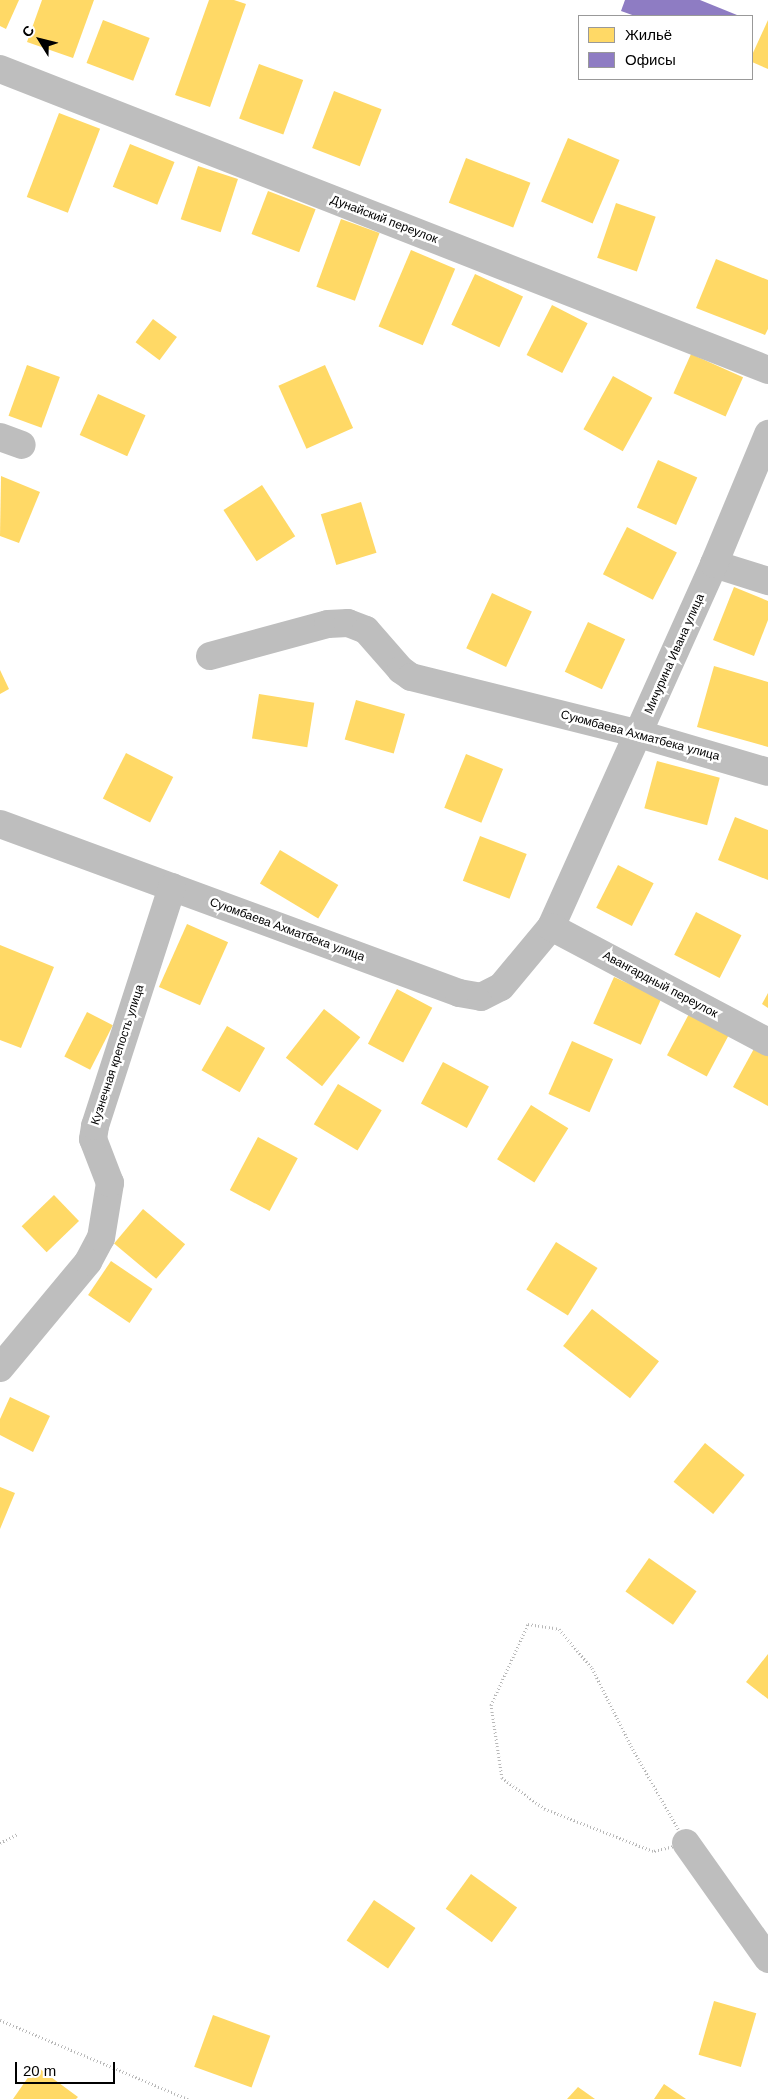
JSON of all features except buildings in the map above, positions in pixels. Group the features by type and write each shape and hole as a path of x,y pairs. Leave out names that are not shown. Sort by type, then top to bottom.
{"street":[{"name":"Дунайский переулок","path":"0,69 768,370"},
{"name":"Мичурина Ивана улица","path":"551,926 640,734 768,434"},
{"path":"714,564 768,581"},
{"name":"Суюмбаева Ахматбека улица","path":"210,656 328,624 348,623 366,630 401,670 411,677 640,734 768,772"},
{"name":"Суюмбаева Ахматбека улица","path":"0,824 459,993 481,997 501,987 551,926"},
{"name":"Кузнечная крепость улица","path":"0,1368 88,1262 101,1238 110,1183 93,1139 95,1126 172,887"},
{"name":"Авангардный переулок","path":"551,926 768,1042"},
{"path":"686,1843 768,1959"}],"path":[{"path":"528,1624 559,1629 592,1668 631,1746 686,1843 653,1851 545,1809 502,1778 491,1705 528,1624"},
{"path":"0,1843 18,1834"},
{"path":"0,2020 188,2099"}]}
